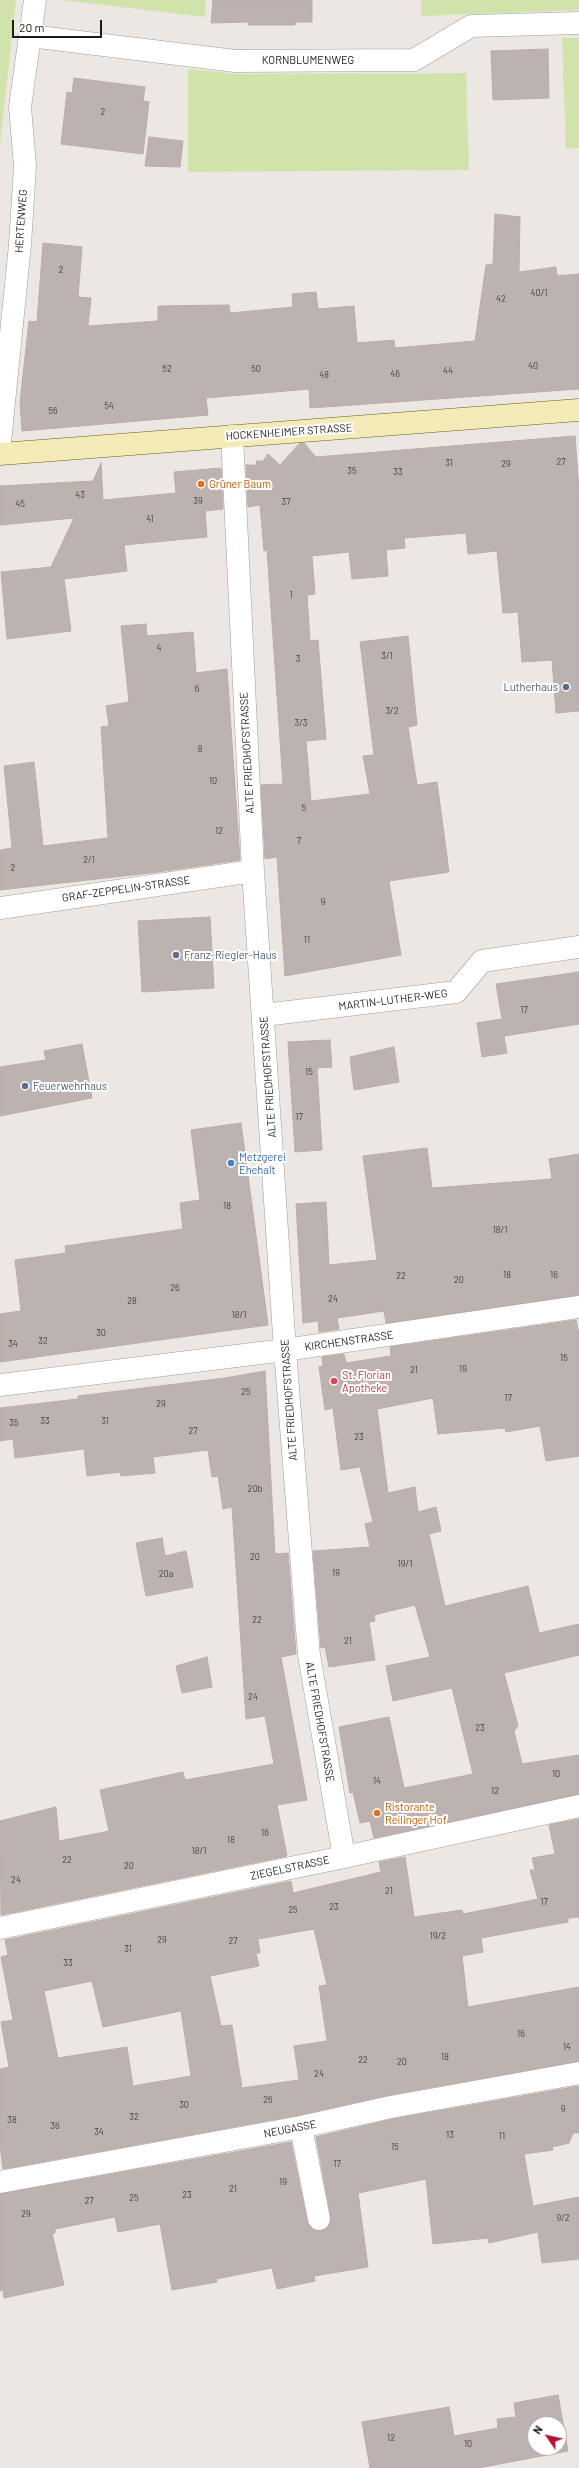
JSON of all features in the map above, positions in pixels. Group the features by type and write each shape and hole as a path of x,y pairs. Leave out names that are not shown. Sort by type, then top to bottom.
{"street":[{"name":"HERTENWEG","path":"0,442 20,245 25,166 20,107 35,0"},
{"name":"KORNBLUMENWEG","path":"30,36 235,61 414,60 471,26 579,24"},
{"name":"HOCKENHEIMER STRASSE","path":"0,454 579,410"},
{"name":"ALTE FRIEDHOFSTRASSE","path":"232,436 253,871 264,1015 285,1350 308,1655 344,1857"},
{"name":"GRAF-ZEPPELIN-STRASSE","path":"0,908 253,871"},
{"name":"MARTIN-LUTHER-WEG","path":"264,1015 456,992 482,962 579,946"},
{"name":"KIRCHENSTRASSE","path":"0,1385 285,1350 579,1307"},
{"name":"ZIEGELSTRASSE","path":"0,1928 344,1857 579,1806"},
{"name":"NEUGASSE","path":"0,2182 301,2127 391,2107 579,2074"},
{"path":"301,2127 319,2219"}],"green space":[{"path":"0,0 16,0 0,145"},
{"path":"62,0 206,0 205,17"},
{"path":"421,0 579,0 579,10 421,16"},
{"path":"562,38 579,38 579,148 566,149"},
{"path":"188,69 237,74 466,73 469,170 188,172"}],"building":[{"path":"213,0 312,0 312,22 295,22 295,25 248,25 248,22 211,23"},
{"path":"548,49 549,98 493,100 491,51"},
{"path":"74,78 145,87 143,101 149,102 143,154 61,144 67,92 72,93"},
{"path":"149,137 183,141 180,167 145,166"},
{"path":"495,214 520,217 519,272 556,267 557,276 579,274 579,389 310,408 309,389 206,398 208,415 22,431 20,402 29,321 37,322 43,243 82,247 78,297 91,298 88,326 158,321 158,306 229,305 230,313 293,307 292,294 316,292 318,309 354,306 357,343 394,340 395,348 475,341 486,265 493,264"},
{"path":"575,436 579,490 579,711 556,713 552,660 522,662 518,612 503,613 497,551 468,554 466,533 404,538 405,548 386,550 388,576 352,579 349,552 312,556 315,594 307,595 310,641 318,640 326,739 306,741 311,801 370,794 363,756 374,755 360,642 408,636 417,725 408,727 417,785 437,782 449,872 389,881 401,955 285,976 277,857 265,859 261,785 283,784 267,550 264,551 260,505 248,507 246,465 257,465 256,461 263,461 268,454 280,465 299,444 304,443 316,457"},
{"path":"101,463 103,500 176,493 174,472 221,468 223,509 205,511 207,537 124,545 127,571 64,579 71,631 7,639 1,572 51,567 74,518 0,525 0,486 93,481"},
{"path":"146,624 147,636 193,632 196,673 227,669 240,860 158,872 0,890 0,850 12,848 4,766 34,762 43,846 108,838 101,727 109,726 106,706 129,702 121,626"},
{"name":"Franz-Riegler-Haus","path":"210,917 214,988 142,992 138,921"},
{"path":"579,972 579,1024 504,1036 507,1053 482,1057 477,1023 502,1019 496,984"},
{"path":"330,1040 332,1067 317,1068 322,1150 295,1152 288,1042"},
{"path":"82,1044 92,1098 0,1116 0,1067 46,1060 44,1051"},
{"path":"394,1047 399,1082 354,1090 350,1057"},
{"path":"241,1123 268,1325 0,1362 0,1314 21,1311 15,1260 66,1253 65,1246 183,1229 180,1203 200,1200 191,1130"},
{"path":"427,1148 432,1188 552,1179 549,1159 579,1154 579,1295 386,1323 384,1311 337,1318 339,1329 319,1332 318,1321 303,1323 296,1204 326,1202 329,1265 377,1260 363,1156"},
{"path":"576,1320 579,1335 579,1456 546,1461 540,1426 506,1432 505,1428 438,1434 433,1398 377,1409 388,1493 415,1487 418,1512 436,1507 441,1531 429,1534 445,1606 528,1586 539,1633 579,1624 579,1655 504,1673 518,1726 514,1731 522,1764 579,1755 579,1794 374,1838 370,1821 360,1823 353,1792 350,1793 339,1727 389,1717 404,1788 473,1774 452,1688 393,1701 386,1666 430,1657 415,1605 374,1615 375,1621 369,1622 375,1660 329,1667 325,1647 321,1648 313,1551 370,1547 365,1524 373,1522 360,1467 341,1470 333,1408 325,1410 319,1367 323,1366 322,1357 344,1354 346,1363 391,1356 390,1347"},
{"path":"265,1371 275,1554 288,1553 296,1654 281,1657 307,1800 277,1805 287,1856 1,1915 0,1821 56,1807 59,1841 109,1831 100,1790 183,1772 185,1780 274,1764 265,1716 246,1719 232,1507 223,1509 218,1476 212,1477 208,1450 153,1457 155,1473 121,1476 120,1472 87,1476 84,1449 15,1458 13,1439 0,1441 0,1408 78,1399 78,1396 225,1378"},
{"path":"162,1538 165,1556 186,1551 193,1587 146,1596 136,1543"},
{"path":"207,1657 212,1687 182,1693 176,1666"},
{"path":"579,1819 579,1917 568,1918 568,1922 481,1938 483,1952 462,1956 468,2007 579,1987 579,2061 389,2095 299,2115 3,2169 0,2146 0,2069 9,2067 1,2022 13,2020 1,1957 8,1955 5,1940 291,1881 293,1893 381,1872 379,1862 405,1857 414,1917 462,1910 463,1914 538,1899 530,1870 535,1870 532,1858 555,1854 549,1825","holes":["314,1929 327,1985 319,1986 327,2041 294,2046 299,2080 242,2088 232,2025 221,2026 210,1976 259,1966 256,1953 260,1953 258,1939","92,1981 103,2027 181,2011 191,2076 133,2086 127,2047 58,2058 44,1991"]},
{"path":"579,2086 579,2133 573,2133 569,2143 552,2147 553,2150 524,2154 533,2206 579,2197 579,2259 542,2263 538,2232 489,2243 488,2238 433,2244 426,2179 358,2193 368,2267 314,2276 315,2281 277,2289 272,2268 216,2279 217,2282 172,2290 160,2224 118,2232 115,2217 55,2229 55,2233 52,2233 64,2285 4,2298 3,2290 0,2291 0,2194 291,2142 307,2221 310,2227 321,2231 327,2228 331,2217 316,2137 393,2119"},
{"path":"558,2395 562,2416 527,2416 527,2456 542,2456 478,2468 370,2468 362,2422 449,2407 454,2436 498,2428 497,2419 516,2417 514,2403"}],"place":[{"name":"Grüner Baum","path":"201,484"},
{"name":"Lutherhaus","path":"566,687"},
{"name":"Franz-Riegler-Haus","path":"176,955"},
{"name":"Feuerwehrhaus","path":"25,1086"},
{"name":"Metzgerei Ehehalt","path":"231,1163"},
{"name":"St. Florian Apotheke","path":"334,1381"},
{"name":"Ristorante Reilinger Hof","path":"377,1813"}]}
